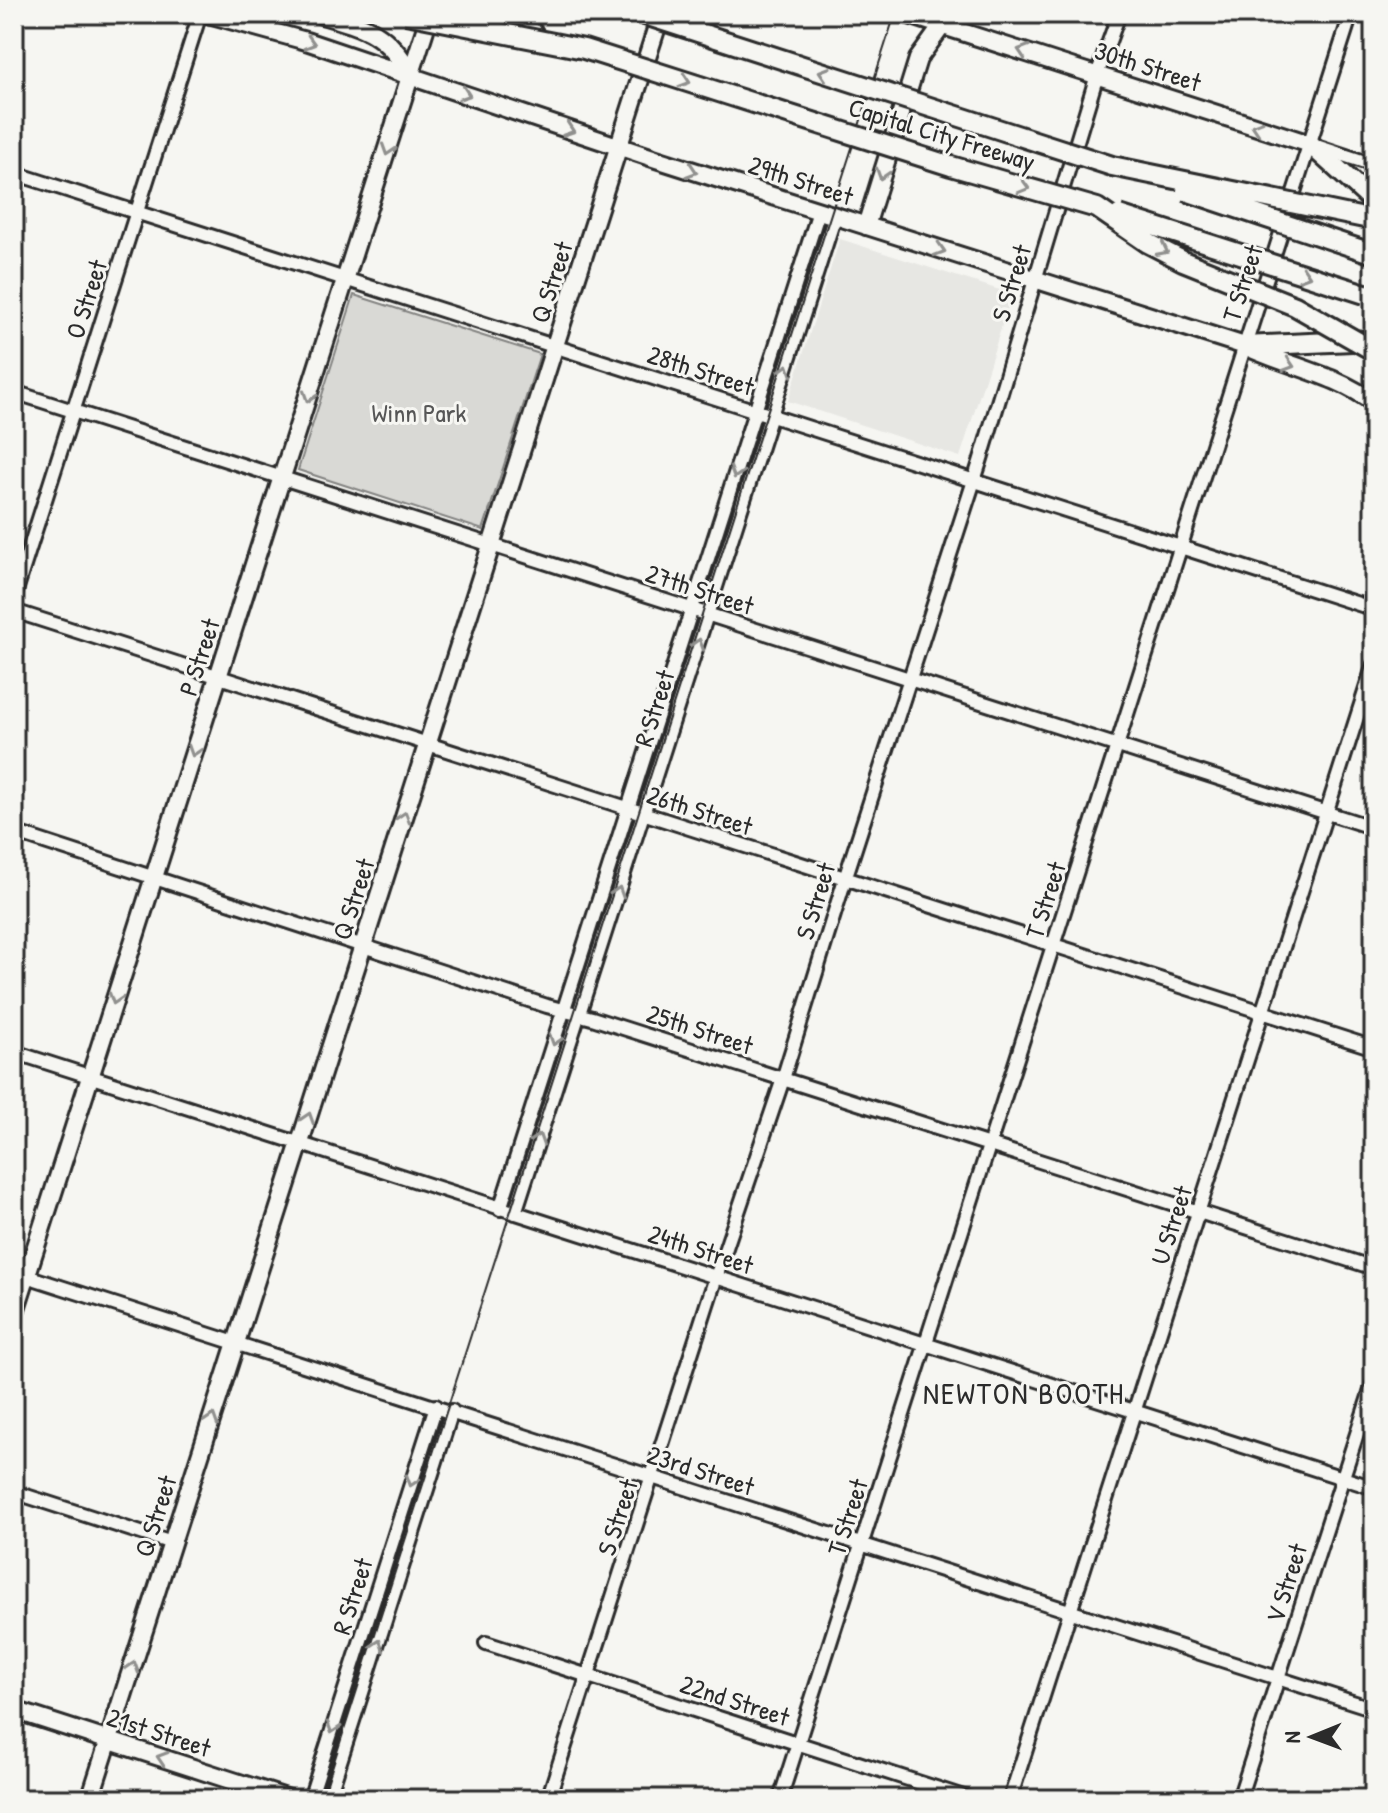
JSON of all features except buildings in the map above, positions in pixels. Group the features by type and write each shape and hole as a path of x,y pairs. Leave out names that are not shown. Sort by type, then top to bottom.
{"highway":[{"path":"322,14 378,34 398,52 411,75"},
{"path":"406,14 584,49"},
{"name":"Capital City Freeway","path":"475,14 951,166 1097,208 1171,255 1295,306 1374,351"},
{"name":"Capital City Freeway","path":"642,14 1112,166 1374,220"},
{"path":"1310,144 1374,202"},
{"path":"1112,166 1373,254"},
{"path":"1097,208 1370,295"},
{"path":"1245,346 1374,340"}],"main road":[{"name":"29th Street","path":"208,14 306,41 618,147 1245,346 1335,380 1374,403"},
{"name":"P Street","path":"14,1315 20,1274 90,1077 430,14"},
{"name":"Q Street","path":"90,1799 661,14"},
{"name":"30th Street","path":"906,14 1310,144"},
{"path":"866,226 918,59 942,26"},
{"name":"21st Street","path":"14,1710 289,1799"}],"street":[{"name":"O Street","path":"14,597 200,14"},
{"name":"S Street","path":"548,1799 783,1079 973,482 1097,75 1119,14"},
{"name":"T Street","path":"780,1799 1351,14"},
{"name":"30th Street","path":"1310,144 1374,165"},
{"name":"28th Street","path":"14,173 1374,609"},
{"name":"R Street","path":"500,1209 756,411 827,214"},
{"name":"R Street","path":"515,1213 771,417 827,214"},
{"name":"27th Street","path":"14,392 1374,828"},
{"name":"26th Street","path":"14,611 1374,1048"},
{"name":"U Street","path":"1010,1799 1374,664"},
{"name":"25th Street","path":"14,832 1374,1268"},
{"name":"24th Street","path":"14,1052 1374,1488"},
{"name":"23rd Street","path":"20,1274 1374,1709"},
{"name":"V Street","path":"1239,1799 1374,1381"},
{"name":"R Street","path":"310,1799 436,1406"},
{"name":"R Street","path":"328,1799 452,1411"},
{"path":"14,1492 172,1543"},
{"name":"22nd Street","path":"486,1643 970,1799"}],"shaded area":[{"path":"840,239 1012,294 960,457 788,401"}],"green space":[{"name":"Winn Park","path":"354,295 540,354 483,530 298,470"}],"tram line":[{"path":"322,1799 895,14"}],"district":[{"name":"NEWTON BOOTH","path":"1024,1393"}]}
